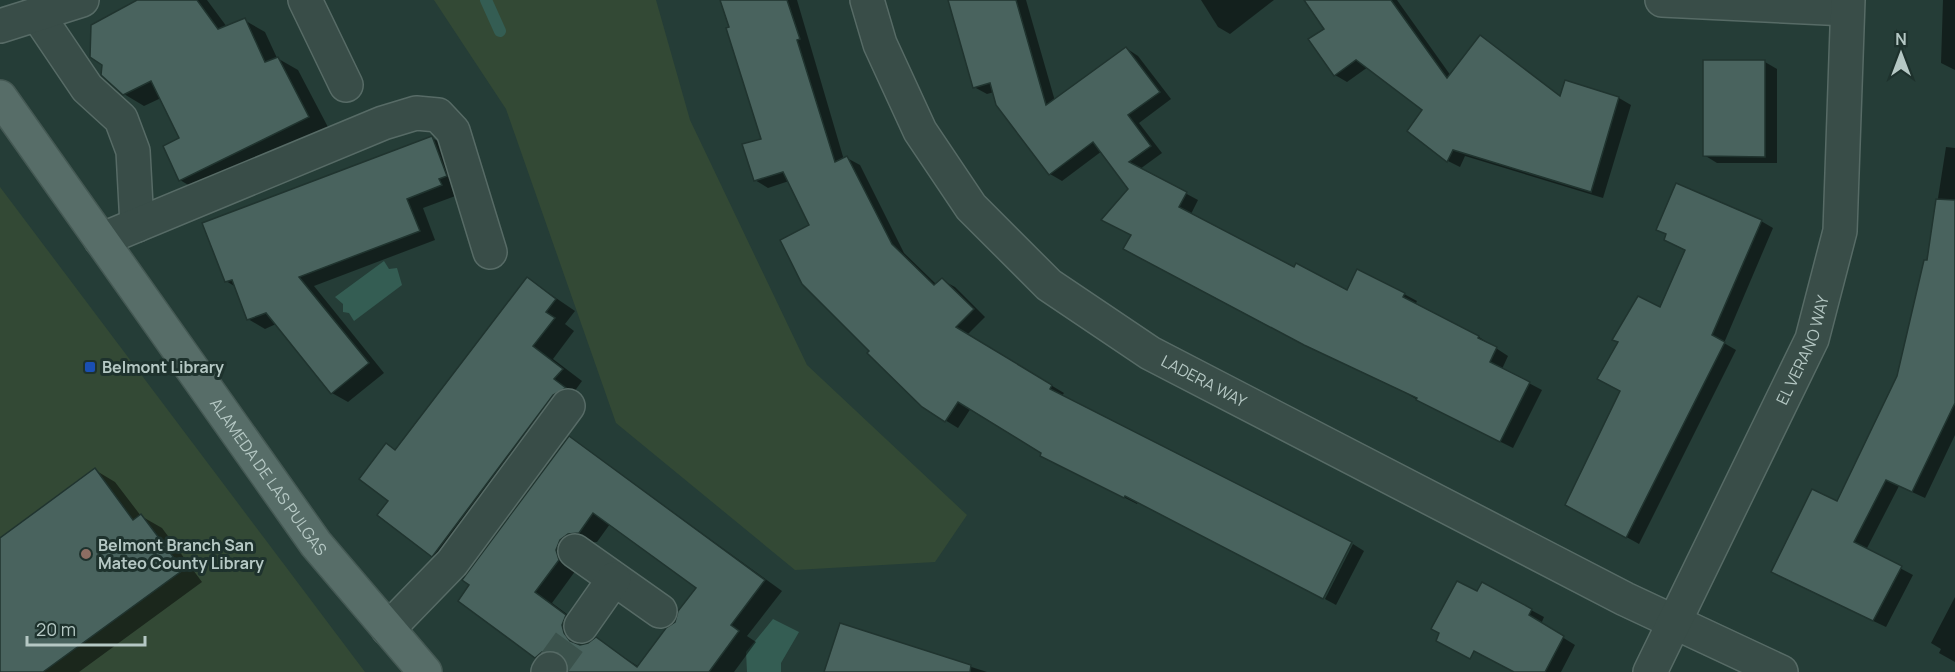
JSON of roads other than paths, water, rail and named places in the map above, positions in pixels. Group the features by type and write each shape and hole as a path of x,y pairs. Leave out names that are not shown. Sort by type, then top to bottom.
{"main road":[{"name":"ALAMEDA DE LAS PULGAS","path":"2,105 101,240 316,544 425,672"}],"street":[{"path":"0,26 82,0"},
{"path":"305,0 346,85"},
{"name":"LADERA WAY","path":"867,0 880,44 920,131 971,207 1049,285 1149,353 1625,599 1781,672"},
{"path":"1662,0 1848,4"},
{"name":"EL VERANO WAY","path":"1650,672 1812,339 1840,231 1848,4"},
{"path":"36,14 87,88 121,119 134,151 137,225"},
{"path":"101,240 383,123 416,113 438,115 453,131 461,151 489,252"},
{"path":"388,629 452,563 568,406"},
{"path":"575,551 660,611"},
{"path":"581,627 614,579"}],"waterway":[{"path":"486,0 500,31"}],"tunnel":[{"path":"550,669 581,626"}],"place":[{"name":"Belmont Library","path":"90,367"},
{"name":"Belmont Branch San Mateo County Library","path":"86,554"}]}
